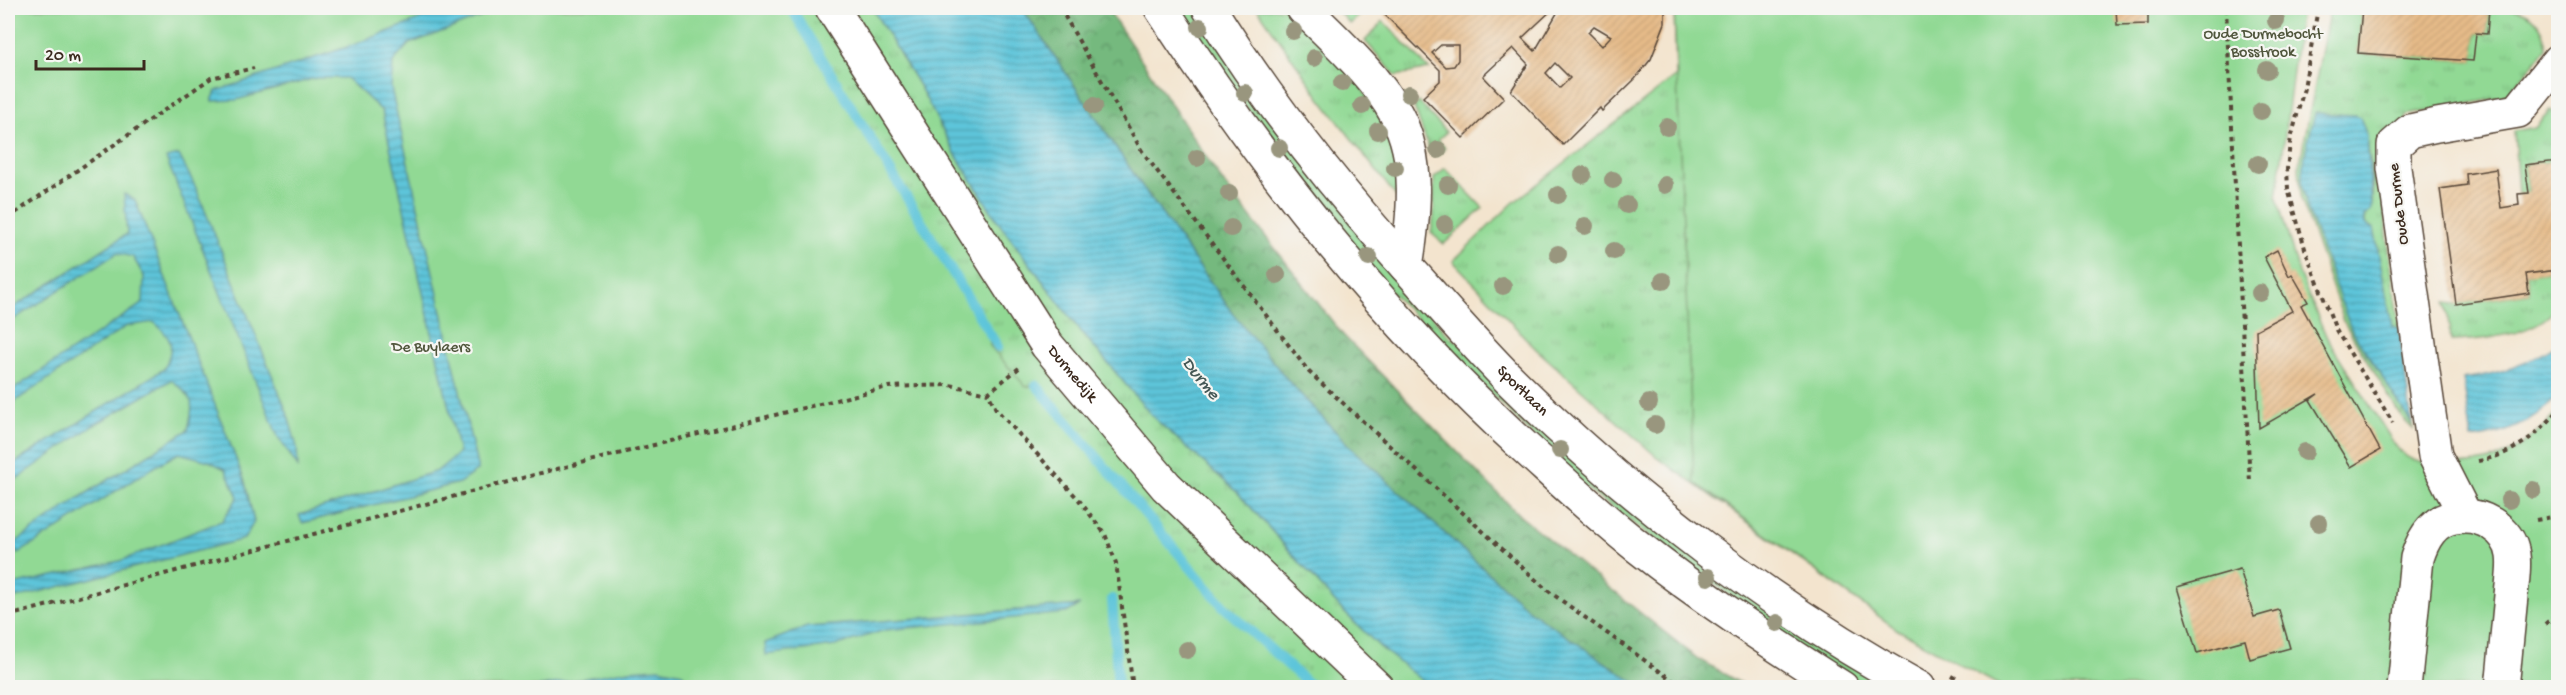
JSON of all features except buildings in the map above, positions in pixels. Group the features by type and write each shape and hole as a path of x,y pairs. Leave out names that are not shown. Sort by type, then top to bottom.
{"main road":[{"name":"Durmedijk","path":"832,8 1047,345 1166,486 1377,687"},
{"path":"1161,8 1225,103 1314,222 1390,313 1473,400 1594,511 1637,546 1726,613 1842,687"},
{"name":"Sportlaan","path":"1209,8 1231,44 1294,132 1365,222 1457,326 1513,383 1622,482 1739,572 1817,625 1931,679"},
{"path":"1303,8 1378,87 1397,115 1410,157 1414,198 1406,266"},
{"name":"Oude Durme","path":"2465,515 2434,450 2394,168 2394,145 2410,131 2518,111 2559,61"},
{"path":"2404,687 2417,558 2430,530 2451,517 2465,515 2479,517 2502,532 2513,554 2502,687"}],"path":[{"path":"1060,8 1142,151 1309,372 1547,590 1683,687"},
{"path":"2226,8 2250,483"},
{"path":"2318,8 2287,169 2288,189 2332,319 2344,345 2397,430 2412,443 2469,463 2507,454 2530,438 2559,411"},
{"path":"8,218 212,78 254,68"},
{"path":"8,616 546,472 888,387 950,386 988,393 1047,345"},
{"path":"988,393 996,409 1079,500 1105,534 1116,563 1133,687"},
{"path":"1931,679 1973,687"}],"green space":[{"name":"De Buylaers","path":"8,8 791,8 989,333 990,346 1026,387 1036,385 1223,606 1313,687 8,687"},
{"path":"791,8 872,8 920,87 956,155 999,223 1075,324 1153,417 1239,494 1343,611 1380,647 1430,687 1313,687 1223,606 1035,385 537,505 990,346 989,333"},
{"path":"1022,8 1107,8 1222,181 1343,335 1520,516 1698,659 1747,687 1641,687 1530,611 1351,448 1292,385 1234,315 1144,189"},
{"path":"1173,8 1194,8 1444,331 1895,687 1863,687 1806,652 1584,487 1358,259"},
{"path":"1257,8 1285,8 1358,82 1391,133 1402,204 1320,98"},
{"path":"1335,8 1368,8 1350,24"},
{"path":"1674,8 1891,618 1898,630 1658,458 1536,349 1453,261 1513,203 1676,76"},
{"name":"Oude Durmebocht Bosstrook","path":"1674,8 2301,8 2277,198 2299,273 2327,338 2393,442 2402,453 2424,463 2470,464 2499,458 2516,449 2558,411 2558,687 2002,687 1898,630 1694,482"},
{"path":"2330,8 2362,8 2358,53 2473,61 2476,33 2487,34 2489,8 2511,9 2528,14 2540,27 2547,48 2505,97 2407,115 2384,210 2399,328 2392,327 2374,229 2365,224 2372,203 2372,183 2368,147 2360,117 2302,183 2307,208 2351,329 2413,429 2402,418 2345,324 2301,199 2299,167"},
{"path":"1383,21 1429,69 1396,76 1365,41"},
{"path":"1419,102 1446,132 1438,140 1445,148 1437,156 1429,149 1414,107"},
{"path":"2550,110 2558,115 2558,161 2525,165 2529,193 2518,194 2514,131 2535,127"},
{"path":"1445,168 1483,208 1444,244 1431,233 1434,215 1434,178"},
{"path":"2558,270 2558,303 2539,323 2510,334 2451,341 2446,303 2456,304 2529,293 2526,274"}],"water":[{"path":"450,8 505,8 409,44 393,62 391,88 478,470 459,483 302,523 299,515 437,471 459,453 382,111 346,78 316,78 236,100 212,101 216,91 353,45"},
{"name":"Durme","path":"872,8 1022,8 1144,189 1234,315 1292,385 1351,448 1530,611 1641,687 1430,687 1380,647 1343,611 1239,494 1153,417 1075,324 999,223 956,155 920,87"},
{"path":"2315,113 2360,117 2367,136 2372,205 2370,212 2364,216 2365,224 2374,229 2392,326 2399,328 2412,424 2351,329 2307,208 2302,183 2305,154"},
{"path":"179,155 195,186 287,412 297,447 298,467 278,437 166,158"},
{"path":"124,194 135,200 245,482 254,522 244,539 8,600 8,586 120,561 222,521 238,497 225,469 209,461 179,453 17,554 13,544 79,498 188,430 191,401 185,391 171,380 91,427 8,485 8,467 164,369 168,361 170,343 165,333 154,322 127,326 8,406 8,393 143,303 144,276 133,257 117,253 8,323 8,311 127,234"},
{"path":"2558,344 2558,397 2519,426 2498,434 2472,439 2463,379 2513,367 2536,358"},
{"path":"1080,605 1066,613 885,630 835,646 766,655 765,643 807,627"},
{"path":"659,668 682,673 690,687 537,687 629,670"}],"waterway":[{"path":"791,8 998,347"},
{"path":"1036,385 1223,606 1313,688"},
{"path":"1112,599 1118,688"}]}
